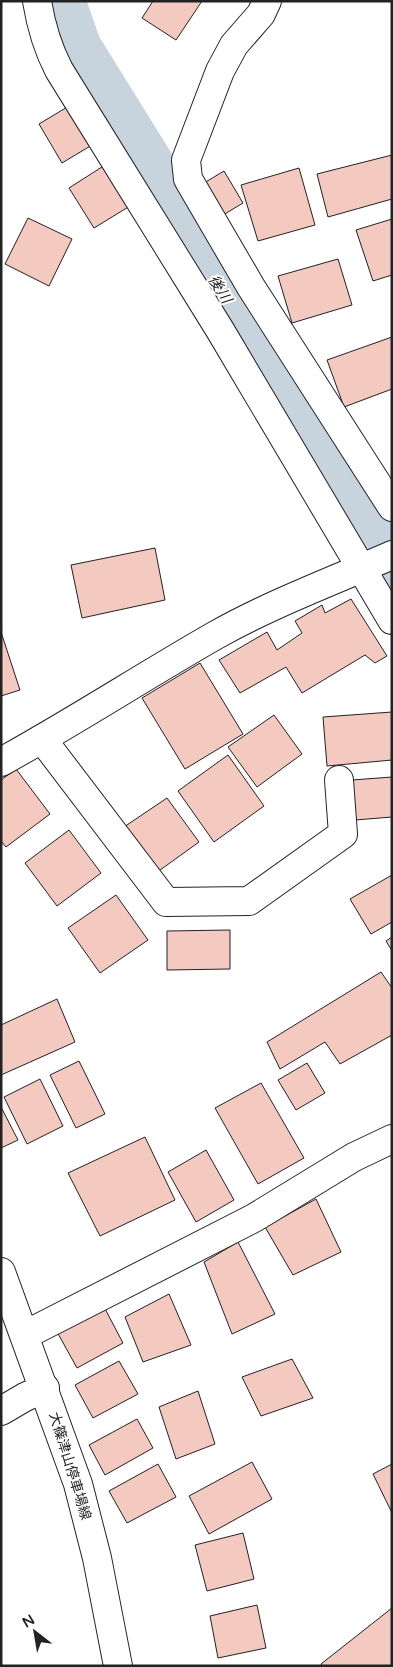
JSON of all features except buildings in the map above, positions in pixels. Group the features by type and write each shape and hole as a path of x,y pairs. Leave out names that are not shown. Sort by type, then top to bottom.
{"street":[{"path":"37,1 40,24 49,52 58,70 220,330 374,563 392,620"},
{"path":"267,1 261,14 234,45 220,70 186,160 188,179 251,287 392,507"},
{"path":"1,762 218,634 296,596 374,563"},
{"path":"42,739 166,902 249,901 343,834 339,780"},
{"path":"25,1334 254,1218 354,1158 392,1139"},
{"name":"大篠津山停車場線","path":"1,1272 45,1388 78,1484 97,1558 118,1666"},
{"path":"1,1411 45,1388"}],"waterway":[{"name":"後川","path":"54,1 71,50 287,398 392,575"}]}
